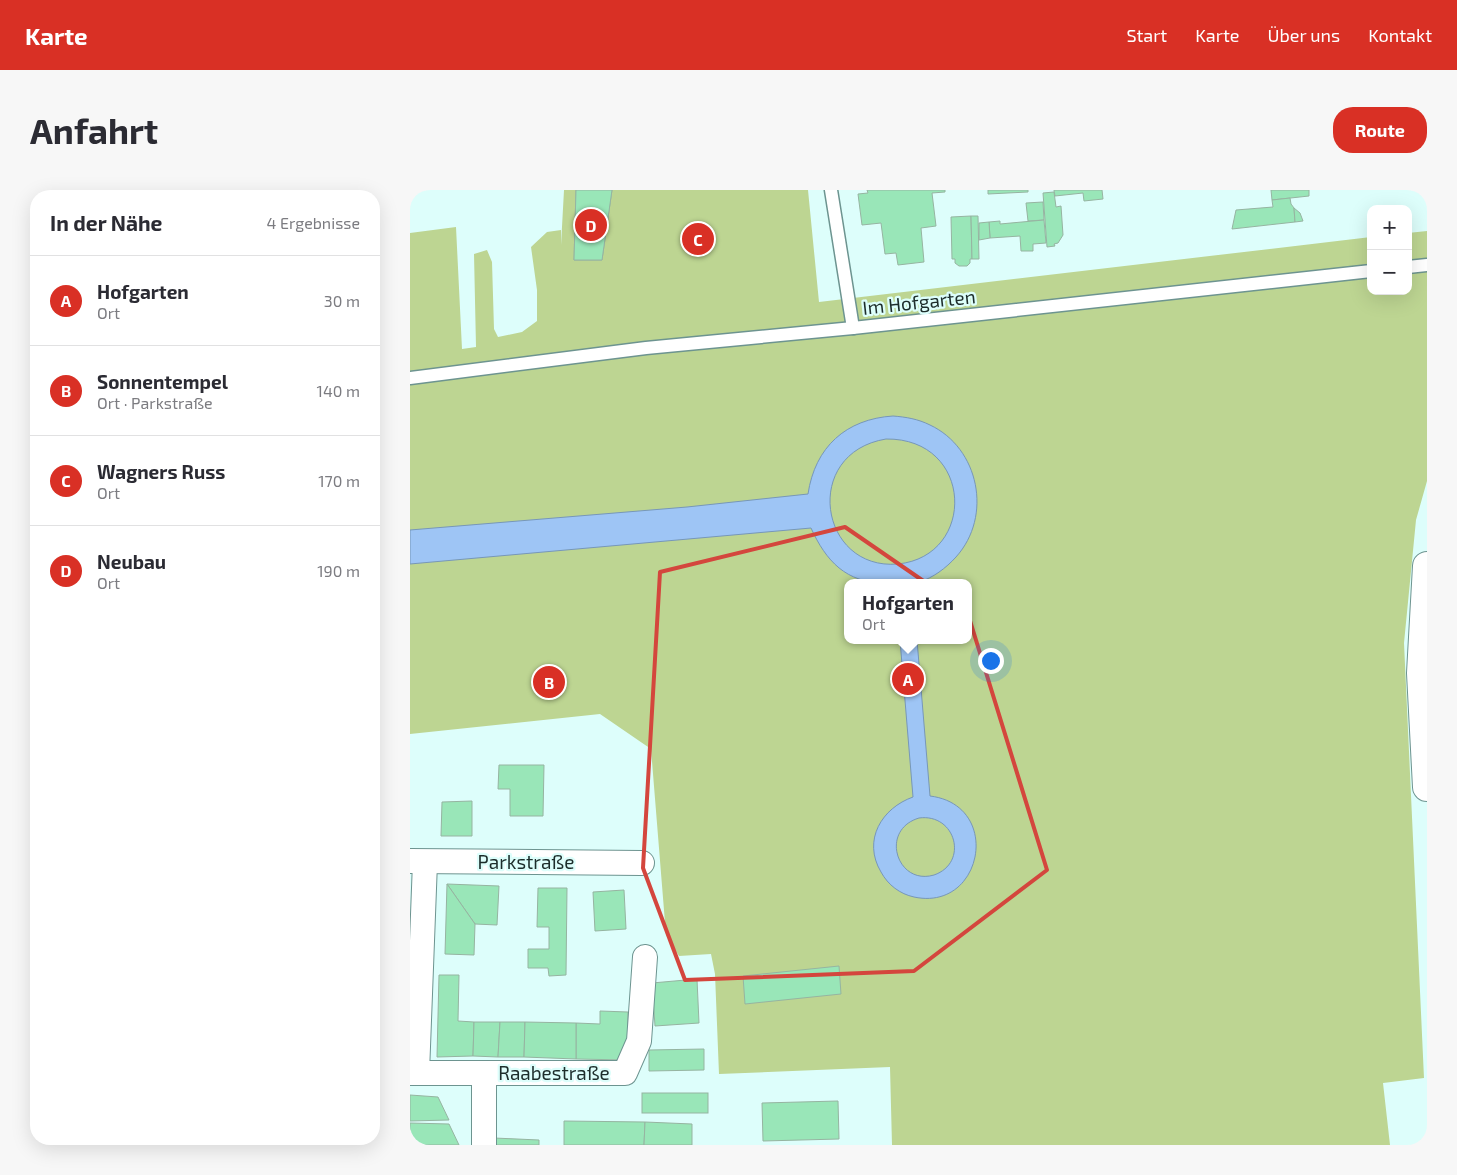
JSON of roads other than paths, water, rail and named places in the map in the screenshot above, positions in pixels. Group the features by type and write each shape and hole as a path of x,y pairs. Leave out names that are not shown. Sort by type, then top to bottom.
{"main road":[{"path":"1427,566 1424,672 1427,787"}],"street":[{"name":"Parkstraße","path":"417,862 642,863"},
{"name":"Raabestraße","path":"417,862 414,1073 625,1073 639,1041 645,957"},
{"name":"Raabestraße","path":"484,1073 484,1145"}],"lane":[{"path":"831,190 853,328"},
{"path":"1412,267 1427,265"},
{"name":"Im Hofgarten","path":"410,378 646,348 853,328 1367,271"}],"water":[{"path":"893,416 921,421 947,436 960,450 970,466 975,484 977,503 974,522 968,540 948,565 926,579 859,579 839,568 831,560 823,551 811,528 410,564 410,530 687,507 808,494 818,462 826,449 836,438 861,423 876,418","holes":["886,439 915,444 936,457 949,476 955,498 952,521 942,541 924,556 898,564 871,561 851,549 837,531 831,509 832,487 841,465 859,449"]},
{"path":"900,644 917,644 930,796 953,804 968,818 975,836 975,856 969,874 956,889 937,897 914,897 899,891 884,877 876,860 875,837 884,817 902,802 913,797","holes":["919,818 932,819 942,823 954,840 952,860 945,869 934,875 921,876 910,872 902,865 898,855 896,844 899,834 907,824"]}],"place":[{"name":"Neubau","path":"591,225"},
{"name":"Wagners Russ","path":"698,239"},
{"name":"Hofgarten","path":"908,679"},
{"name":"Sonnentempel","path":"549,682"}]}
